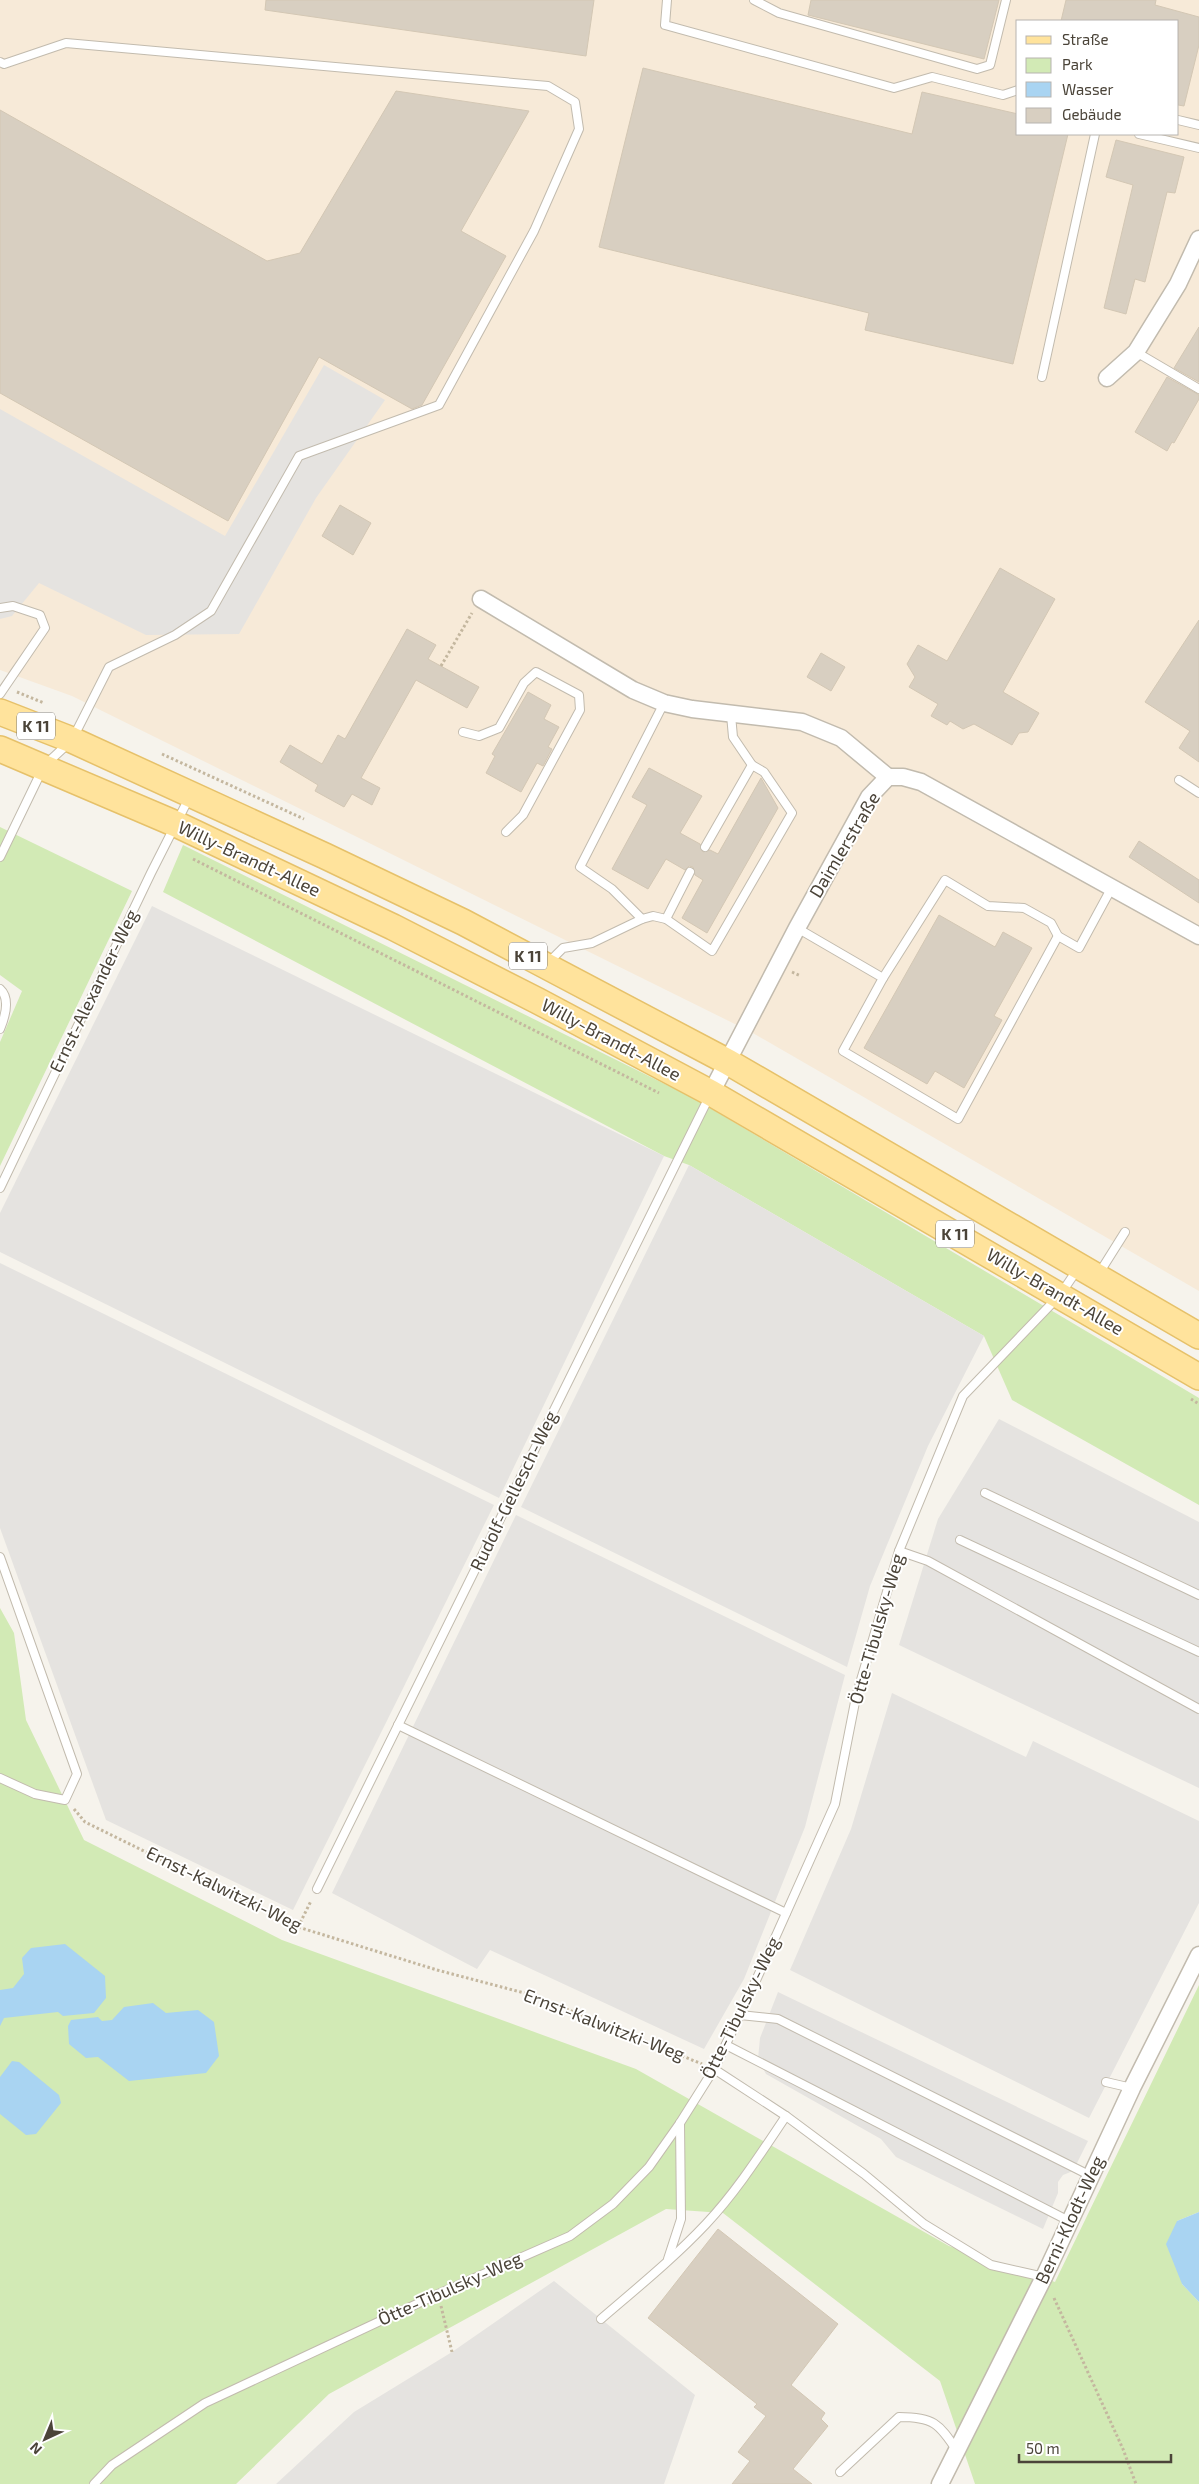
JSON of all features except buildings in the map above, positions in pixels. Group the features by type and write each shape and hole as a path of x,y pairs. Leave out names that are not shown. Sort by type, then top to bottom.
{"main road":[{"name":"Willy-Brandt-Allee","path":"0,712 72,740 463,922 728,1062 1199,1336"},
{"name":"Willy-Brandt-Allee","path":"0,749 44,766 170,835 393,927 711,1093 1060,1294 1191,1386"}],"street":[{"path":"1107,378 1136,352 1178,284 1199,239"},
{"path":"481,598 634,690 664,702 731,715 802,722 842,738 888,777"},
{"name":"Daimlerstraße","path":"711,1093 796,928 869,797 888,777 903,777 921,782 1111,889 1199,936"},
{"name":"Berni-Klodt-Weg","path":"940,2484 1044,2277 1132,2088 1199,1956"}],"lane":[{"path":"667,0 665,26 894,88 932,78 1003,95 1016,91"},
{"path":"756,1 778,13 976,69 990,65 1006,0"},
{"path":"0,62 4,64 66,43 75,43 548,86 575,102 579,129 534,231 439,406 299,456 211,611 175,635 109,667 72,740 44,766 0,856"},
{"path":"1179,120 1199,125"},
{"path":"1042,377 1095,135"},
{"path":"1143,135 1199,148"},
{"path":"1136,352 1199,389"},
{"path":"0,608 13,606 40,615 45,628 0,694"},
{"path":"462,732 479,736 498,728 524,683 536,672 579,695 580,710 523,815 506,832"},
{"path":"642,919 612,889 580,867 664,702"},
{"path":"546,966 563,948 592,943 642,919 653,916 666,919 712,951 792,813 764,772 752,765 733,737 731,715"},
{"path":"705,847 752,765"},
{"path":"1179,780 1199,793"},
{"name":"Ernst-Alexander-Weg","path":"0,1188 191,794"},
{"path":"666,919 690,872"},
{"path":"1058,936 958,1119 843,1051 883,978 945,880 988,906 1024,908 1051,923 1058,936 1079,948 1111,889"},
{"path":"796,928 883,978"},
{"path":"0,989 4,992 7,1014 0,1029"},
{"name":"Rudolf-Gellesch-Weg","path":"317,1889 711,1093"},
{"name":"Ötte-Tibulsky-Weg","path":"94,2484 112,2465 205,2404 438,2294 570,2236 612,2204 643,2173 680,2123 714,2069 835,1804 856,1697 899,1551 963,1396 1060,1294 1088,1271 1125,1232"},
{"path":"985,1493 1199,1595"},
{"path":"960,1540 1199,1652"},
{"path":"899,1551 928,1561 1199,1709"},
{"path":"0,1557 77,1774 65,1800 35,1794 0,1778"},
{"path":"398,1725 786,1913"},
{"path":"740,2015 778,2019 1091,2176"},
{"path":"726,2045 1069,2221"},
{"path":"714,2069 786,2116 864,2174 924,2224 991,2265 1044,2277"},
{"path":"1106,2082 1132,2088"},
{"path":"601,2319 668,2261 707,2223 746,2174 786,2116"},
{"path":"668,2261 681,2219 680,2123"},
{"path":"840,2472 899,2417 922,2417 943,2429 956,2451"}],"path":[{"path":"441,666 481,598"},
{"path":"170,835 664,1096"},
{"path":"1191,1386 1199,1404"},
{"name":"Ernst-Kalwitzki-Weg","path":"65,1800 85,1822 298,1927 437,1970 532,1995 714,2069"},
{"path":"298,1927 317,1889"},
{"path":"1044,2277 1123,2449 1136,2484"},
{"path":"442,2312 452,2352"}],"shaded area":[{"path":"0,0 1199,0 1199,1291 751,1032 72,696 0,670"},
{"path":"324,365 385,400 316,498 239,634 146,635 39,583 12,616 0,619 0,409 225,536"},
{"path":"152,906 664,1156 499,1498 0,1252 0,1213"},
{"path":"689,1165 984,1336 928,1446 870,1586 847,1667 521,1507"},
{"path":"0,1263 494,1505 293,1910 106,1820 0,1528"},
{"path":"999,1419 1199,1522 1199,1788 899,1645 938,1519"},
{"path":"516,1515 845,1675 805,1827 744,1979 704,2049 490,1950 477,1969 332,1893"},
{"path":"892,1693 1026,1757 1033,1741 1199,1821 1199,1903 1089,2118 790,1970 851,1829"},
{"path":"778,1992 1088,2141 1073,2171 1063,2175 1058,2182 1058,2193 1043,2229 896,2157 881,2139 766,2074 758,2059 760,2038"},
{"path":"554,2281 695,2395 664,2484 276,2484 354,2412 452,2352"}],"green space":[{"path":"0,827 132,891 0,1166 0,1042 22,991 0,975"},
{"path":"183,845 693,1098 1199,1398 1199,1505 1012,1400 984,1336 689,1165 664,1156 163,892"},
{"path":"0,1608 14,1633 26,1720 84,1840 282,1940 636,2069 949,2246 1055,2282 1199,1985 1199,2212 1177,2221 1182,2284 1199,2302 1199,2484 975,2484 940,2381 723,2213 666,2209 329,2394 236,2484 0,2484"}],"water":[{"path":"65,1944 105,1976 106,1998 94,2013 63,2016 58,2012 4,2018 0,2026 0,1990 13,1988 24,1974 22,1958 31,1948"},
{"path":"153,2003 166,2013 198,2010 214,2022 219,2056 206,2073 129,2081 98,2057 86,2058 69,2044 68,2026 71,2020 98,2017 102,2021 112,2020 124,2007"},
{"path":"12,2061 19,2062 59,2095 61,2103 36,2134 26,2135 0,2114 0,2077"},
{"path":"1199,2212 1199,2302 1182,2284 1166,2244 1177,2221"}]}
